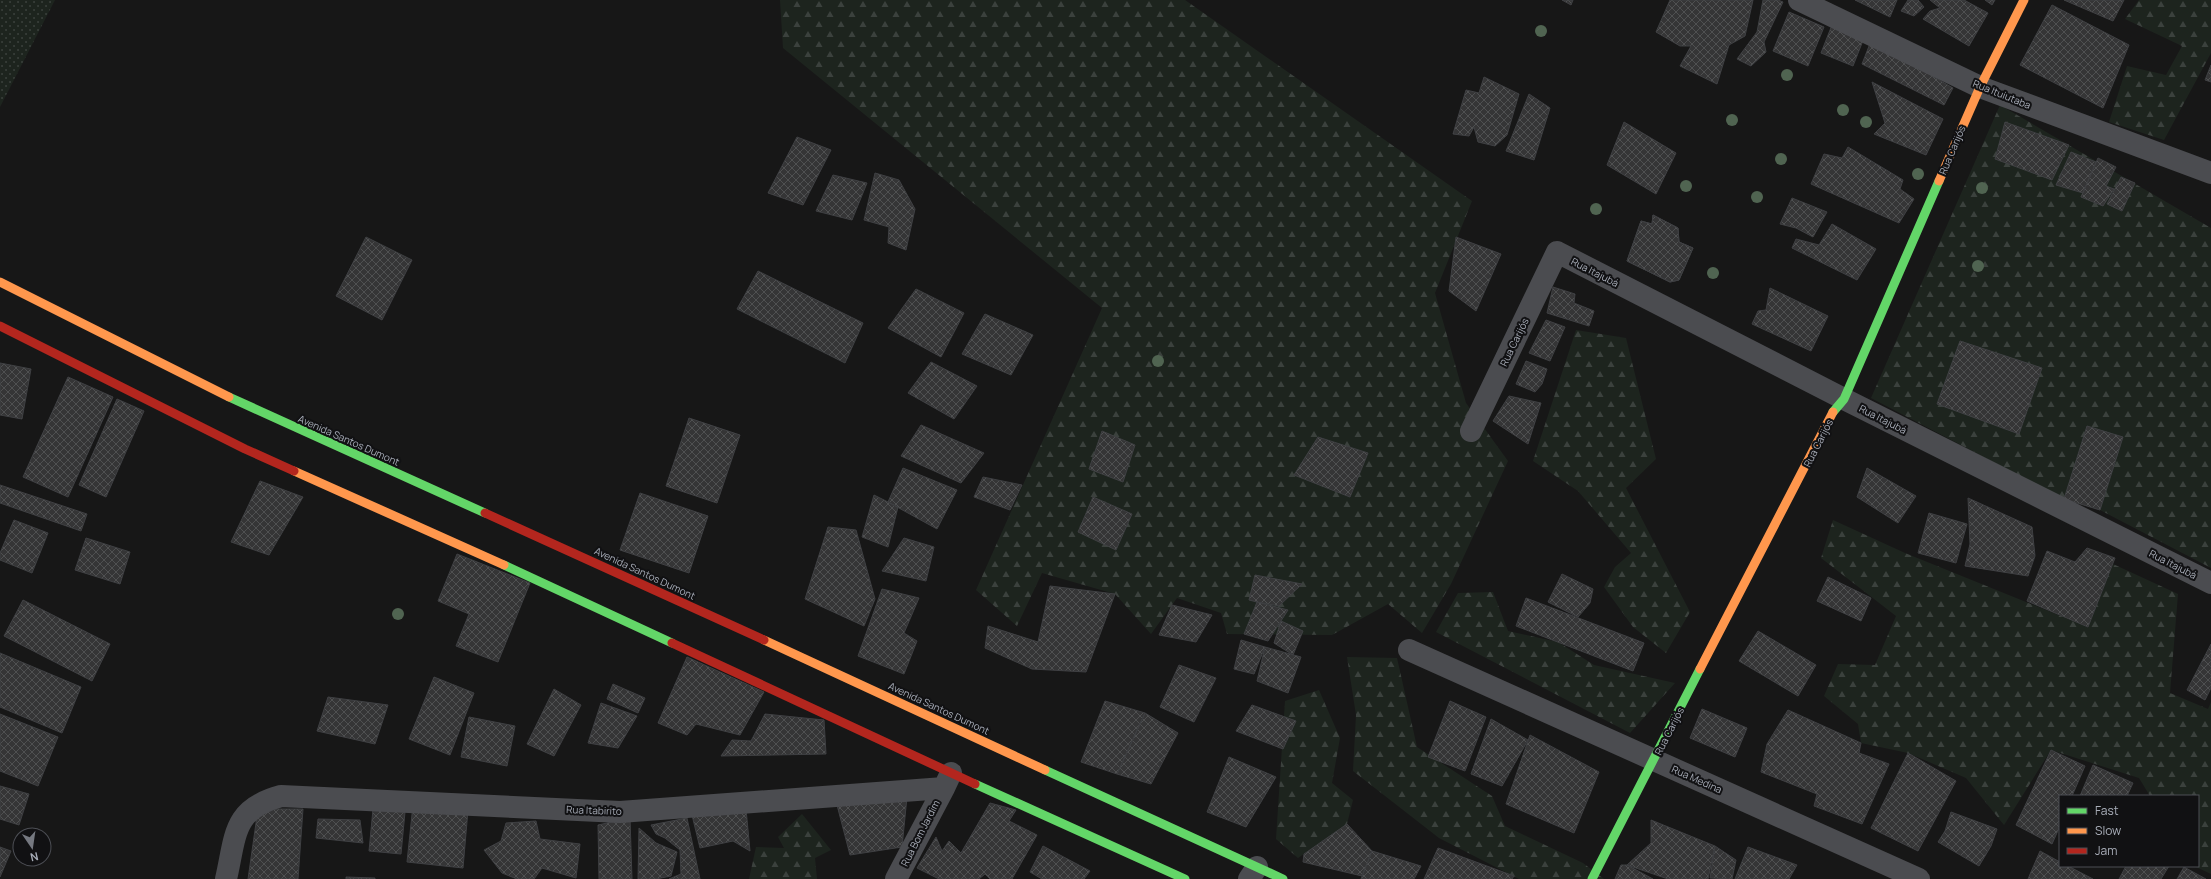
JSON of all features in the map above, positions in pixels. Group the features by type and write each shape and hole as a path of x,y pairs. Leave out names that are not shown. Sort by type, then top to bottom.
{"main road":[{"name":"Rua Carijós","path":"1592,879 1832,414 1844,399 1980,86 2024,0"},
{"name":"Avenida Santos Dumont","path":"0,282 263,414 589,559 1253,873 1283,879"},
{"path":"0,326 245,449 558,589 947,780 1185,879"}],"street":[{"name":"Rua Ituiutaba","path":"1799,0 1980,86 2211,173"},
{"name":"Rua Itajubá","path":"1557,252 1844,399 2211,583"},
{"name":"Rua Carijós","path":"1471,431 1557,252"},
{"name":"Rua Medina","path":"1409,650 1919,879"},
{"name":"Rua Itabirito","path":"226,879 239,824 250,808 263,800 281,796 620,812 947,780"},
{"name":"Rua Bom Jardim","path":"896,879 947,780"}],"green space":[{"path":"0,0 55,0 0,107"},
{"path":"780,0 1185,0 1472,201 1435,293 1466,403 1508,461 1451,584 1422,633 1388,604 1332,635 1227,634 1221,613 1177,598 1151,634 1115,594 1042,573 1017,626 976,590 1102,308 783,48"},
{"path":"2139,0 2211,0 2211,53 2164,140 2109,122 2127,66 2166,75 2182,46 2125,19"},
{"path":"2000,105 2211,228 2211,568 2100,510 2064,499 1871,398"},
{"path":"1576,330 1626,338 1656,459 1626,488 1690,612 1666,653 1633,627 1604,587 1615,567 1631,553 1578,491 1533,461"},
{"path":"1833,520 1905,553 2088,627 2113,564 2178,594 2170,693 2208,709 2211,702 2211,874 2196,867 2199,867 2199,795 2149,795 2139,778 2051,750 2004,825 1966,778 1908,753 1861,743 1858,724 1824,696 1838,664 1875,665 1896,616 1821,558"},
{"path":"1493,592 1508,631 1558,642 1594,665 1675,683 1630,733 1436,632 1458,593"},
{"path":"1347,657 1397,658 1417,747 1492,796 1505,826 1583,863 1604,879 1519,879 1439,838 1353,771 1356,715"},
{"path":"1319,690 1340,738 1332,783 1353,800 1347,824 1298,858 1276,839 1285,701"},
{"path":"802,814 831,850 815,858 817,879 749,879 756,847 784,848 778,837"}],"building":[{"path":"1562,0 1573,0 1571,5"},
{"path":"1670,0 1753,0 1745,36 1729,45 1717,84 1680,66 1691,46 1680,46 1656,32"},
{"path":"1763,0 1778,0 1783,2 1764,42 1766,52 1751,66 1737,59 1757,32"},
{"path":"1855,0 1897,0 1890,17"},
{"path":"1908,0 1918,0 1924,7 1914,16 1901,11"},
{"path":"1930,0 1964,0 1988,13 1969,46 1923,19 1930,11 1940,8"},
{"path":"1985,0 1995,0 1992,5"},
{"path":"2064,0 2124,0 2113,21"},
{"path":"2052,5 2129,45 2103,108 2020,65"},
{"path":"1789,12 1824,27 1808,66 1773,51"},
{"path":"1832,25 1864,38 1853,66 1821,53"},
{"path":"1871,41 1953,88 1944,105 1862,64"},
{"path":"2211,65 2211,82 2205,80"},
{"path":"1484,77 1519,94 1507,135 1495,146 1478,142 1474,127 1469,136 1453,134 1466,90 1479,93"},
{"path":"1872,82 1943,119 1926,155 1874,134 1885,123"},
{"path":"1529,94 1550,108 1534,160 1506,151"},
{"path":"1624,122 1676,153 1656,194 1607,165"},
{"path":"2005,122 2069,145 2052,180 1995,159"},
{"path":"797,137 831,150 803,205 768,193"},
{"path":"1848,147 1903,180 1900,189 1914,199 1899,223 1811,184 1824,154 1842,158"},
{"path":"2071,152 2096,162 2083,193 2056,185"},
{"path":"2098,158 2116,167 2106,186 2114,189 2103,206 2081,197"},
{"path":"875,173 899,180 915,209 906,250 888,243 889,227 864,220"},
{"path":"833,175 867,183 852,220 816,211"},
{"path":"2121,177 2135,183 2122,211 2107,204"},
{"path":"1792,198 1827,212 1813,237 1796,228 1780,224"},
{"path":"1653,215 1678,228 1679,242 1693,248 1679,280 1670,282 1627,261 1641,221 1652,224"},
{"path":"1653,215 1678,228 1679,242 1693,248 1679,280 1670,282 1627,261 1641,221 1652,224"},
{"path":"1832,224 1876,249 1857,280 1792,248 1796,239 1819,245"},
{"path":"366,237 412,260 382,320 336,296"},
{"path":"1456,237 1501,254 1476,311 1449,291"},
{"path":"758,271 863,323 845,363 737,309"},
{"path":"1553,287 1575,294 1574,303 1594,311 1589,326 1547,313"},
{"path":"1770,288 1828,316 1811,351 1752,324 1758,311 1766,310"},
{"path":"916,289 964,313 941,357 888,328"},
{"path":"985,314 1033,335 1011,375 962,354"},
{"path":"1546,320 1565,327 1550,361 1529,353"},
{"path":"1960,341 2042,368 2019,434 1937,404"},
{"path":"1526,361 1547,369 1542,384 1535,392 1516,384"},
{"path":"931,362 977,386 954,419 908,393"},
{"path":"0,363 31,369 22,419 0,415"},
{"path":"68,377 113,397 68,497 23,477"},
{"path":"1509,396 1541,403 1528,444 1493,421"},
{"path":"117,399 144,411 106,497 79,485"},
{"path":"689,418 740,435 717,503 666,486"},
{"path":"921,425 984,453 961,483 901,456"},
{"path":"2087,426 2123,437 2100,510 2064,499"},
{"path":"1102,431 1135,445 1123,482 1089,469"},
{"path":"1318,437 1368,453 1350,497 1294,475"},
{"path":"903,468 957,490 937,529 888,502"},
{"path":"1867,468 1916,496 1898,523 1857,497"},
{"path":"983,477 1022,485 1010,510 974,497"},
{"path":"260,481 303,497 269,555 231,542"},
{"path":"0,485 87,514 81,531 0,503"},
{"path":"640,493 708,516 689,573 620,550"},
{"path":"874,495 898,507 888,547 862,537"},
{"path":"1093,497 1132,514 1116,550 1078,532"},
{"path":"1968,498 2032,527 2035,556 2028,576 1965,566 1970,544"},
{"path":"1929,513 1967,524 1956,563 1918,553"},
{"path":"14,520 48,533 32,573 0,560 0,553"},
{"path":"828,527 856,530 875,599 864,626 805,599"},
{"path":"86,538 130,552 120,584 75,570"},
{"path":"904,538 934,547 926,581 882,571"},
{"path":"2087,548 2115,558 2088,627 2027,601 2047,551 2075,562"},
{"path":"457,554 530,583 498,662 456,646 469,614 438,601"},
{"path":"1562,574 1593,589 1590,603 1578,617 1548,602"},
{"path":"1255,575 1302,584 1279,606 1257,602 1249,600"},
{"path":"1828,577 1871,598 1861,621 1817,601"},
{"path":"1050,586 1115,594 1086,672 1032,669 985,648 988,626 1038,642"},
{"path":"882,589 919,598 904,633 917,641 904,674 858,656"},
{"path":"1526,598 1644,643 1633,671 1516,626"},
{"path":"23,600 110,644 92,681 4,636"},
{"path":"1257,602 1288,610 1268,641 1244,634"},
{"path":"1172,605 1212,615 1196,642 1159,635"},
{"path":"1281,621 1303,631 1293,655 1274,643"},
{"path":"1758,631 1816,665 1798,696 1739,661"},
{"path":"1241,640 1265,647 1254,674 1234,669"},
{"path":"2211,644 2211,688 2205,700 2187,690"},
{"path":"1265,647 1301,657 1288,693 1257,681"},
{"path":"0,653 81,687 62,733 0,707"},
{"path":"687,657 764,692 740,735 696,724 687,735 658,723"},
{"path":"1179,665 1216,678 1194,722 1160,707"},
{"path":"434,677 474,693 450,755 409,739"},
{"path":"613,684 645,698 638,713 607,699"},
{"path":"554,689 581,705 554,756 527,744"},
{"path":"328,697 388,705 375,744 317,731"},
{"path":"1105,701 1145,713 1117,774 1081,762"},
{"path":"1450,701 1486,717 1465,771 1428,757"},
{"path":"601,703 637,716 618,748 588,743"},
{"path":"1252,705 1296,721 1283,749 1236,731"},
{"path":"1702,709 1747,728 1735,757 1690,738"},
{"path":"1788,710 1861,743 1859,753 1889,764 1862,824 1814,806 1817,794 1761,772 1767,744"},
{"path":"1145,713 1178,733 1151,784 1117,774"},
{"path":"0,714 58,737 38,786 0,771"},
{"path":"765,714 824,720 826,754 721,756 732,740 751,741"},
{"path":"469,717 515,726 507,766 461,757"},
{"path":"1491,719 1528,740 1502,786 1471,774"},
{"path":"1530,735 1599,772 1574,833 1506,804"},
{"path":"2051,750 2085,766 2072,795 2059,795 2059,828 2052,844 2016,825"},
{"path":"1908,753 1956,781 1918,851 1871,828"},
{"path":"1229,757 1276,777 1246,827 1207,812"},
{"path":"2093,765 2133,783 2127,795 2080,795"},
{"path":"0,786 29,794 19,825 0,819"},
{"path":"907,797 902,847 850,855 837,805"},
{"path":"990,803 1016,810 1009,821 1037,835 1012,879 990,879 985,874 979,879 939,879 917,868 936,837 942,851 949,841 961,853"},
{"path":"413,805 468,810 463,868 407,862"},
{"path":"258,809 303,809 298,879 248,879"},
{"path":"373,809 405,812 401,854 369,851"},
{"path":"746,809 750,851 733,841 700,848 692,815"},
{"path":"1951,812 1997,829 1991,846 1979,866 1938,842 1945,831"},
{"path":"630,818 632,879 599,879 598,825"},
{"path":"687,818 700,879 669,879 681,874 680,850 665,838 656,834 651,825"},
{"path":"318,819 360,820 363,843 316,838"},
{"path":"1651,820 1715,846 1708,879 1668,879 1627,865 1651,843"},
{"path":"536,821 540,839 580,844 576,878 542,868 534,879 517,879 502,873 484,850 501,841 506,823"},
{"path":"1347,824 1372,851 1362,876 1303,862 1304,854"},
{"path":"639,828 656,843 677,852 671,876 656,879 638,879"},
{"path":"1043,846 1090,871 1084,879 1042,879 1030,872"},
{"path":"1715,846 1736,860 1732,879 1710,878"},
{"path":"0,847 11,851 0,877"},
{"path":"1748,847 1797,865 1789,879 1735,879"},
{"path":"1438,848 1514,876 1512,879 1424,879"},
{"path":"1372,851 1421,866 1414,879 1361,879"},
{"path":"2040,851 2059,861 2059,867 2070,867 2093,879 2028,879"},
{"path":"1621,865 1627,865 1653,879 1615,879"},
{"path":"2125,867 2168,867 2161,879 2119,879"},
{"path":"2184,867 2206,879 2177,879"},
{"path":"346,877 375,878 375,879 346,879"}],"traffic: fast":[{"path":"1833,412 1844,399 1939,181"},
{"path":"229,397 485,513"},
{"path":"504,565 672,643"},
{"path":"1592,879 1700,669"},
{"path":"1045,770 1283,879"},
{"path":"975,784 1185,879"}],"traffic: slow":[{"path":"1939,181 1980,87 2024,0"},
{"path":"0,282 229,397"},
{"path":"1700,669 1833,412"},
{"path":"294,471 504,565"},
{"path":"764,640 1045,770"}],"traffic: jam":[{"path":"0,326 245,449 294,471"},
{"path":"485,513 764,640"},
{"path":"672,643 975,784"}]}
